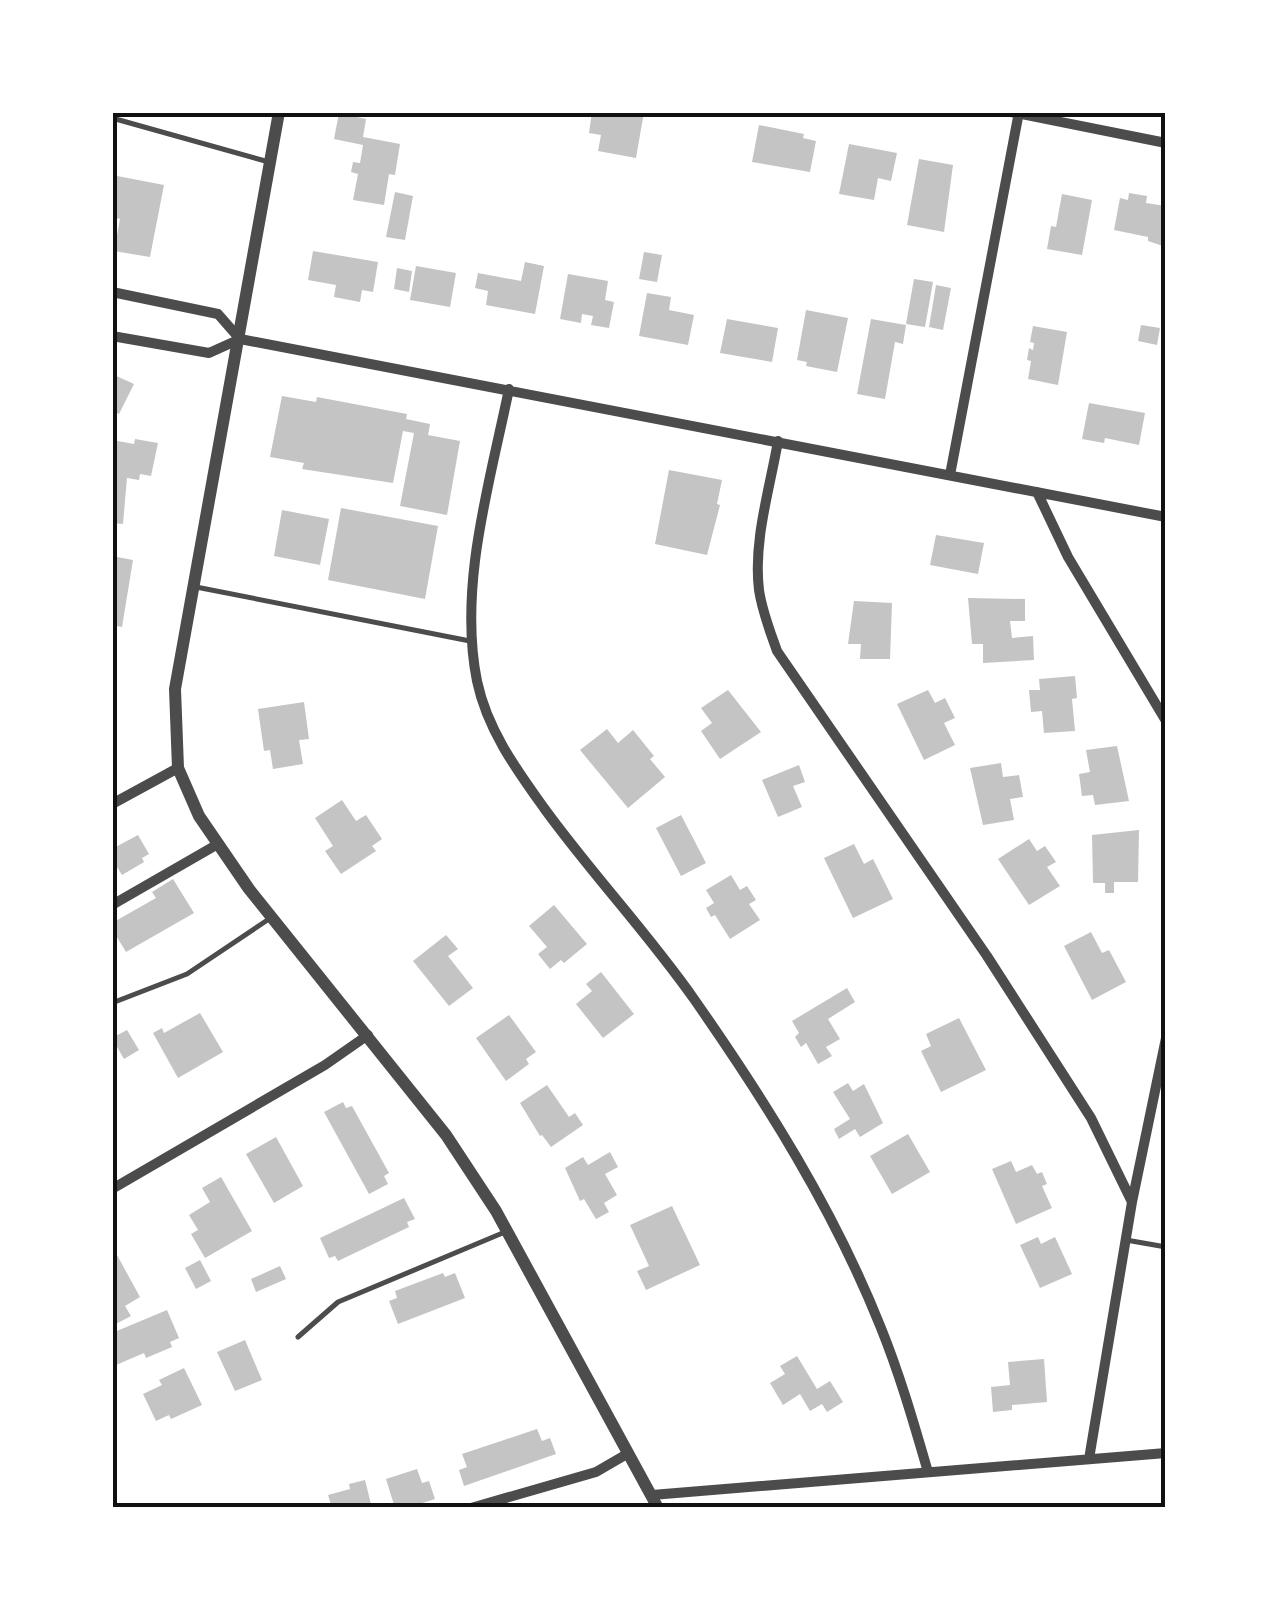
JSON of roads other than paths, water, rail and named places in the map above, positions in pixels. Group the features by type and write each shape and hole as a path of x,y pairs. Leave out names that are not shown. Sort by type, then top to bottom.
{"street":[{"path":"280,112 175,690 178,768 218,844 446,1135 507,1231 654,1501 1166,1452"},
{"path":"950,475 1016,113 1166,143"},
{"path":"112,292 218,314 240,339"},
{"path":"112,336 209,354 240,339 1166,517"},
{"path":"509,389 476,556 472,641 486,713 516,770 580,858 691,995 797,1158 842,1241 880,1326 928,1472"},
{"path":"778,441 758,572 764,613 776,651 1008,988 1091,1118 1132,1202"},
{"path":"1037,492 1068,557 1166,720"},
{"path":"112,804 178,768"},
{"path":"112,905 218,844"},
{"path":"112,1189 368,1035"},
{"path":"1089,1459 1132,1202 1166,1038"},
{"path":"472,1508 596,1472 627,1454"}],"lane":[{"path":"112,118 270,162"},
{"path":"194,586 472,641"},
{"path":"112,1003 186,974 272,917"},
{"path":"298,1337 338,1302 507,1231"},
{"path":"1126,1240 1166,1248"}]}
